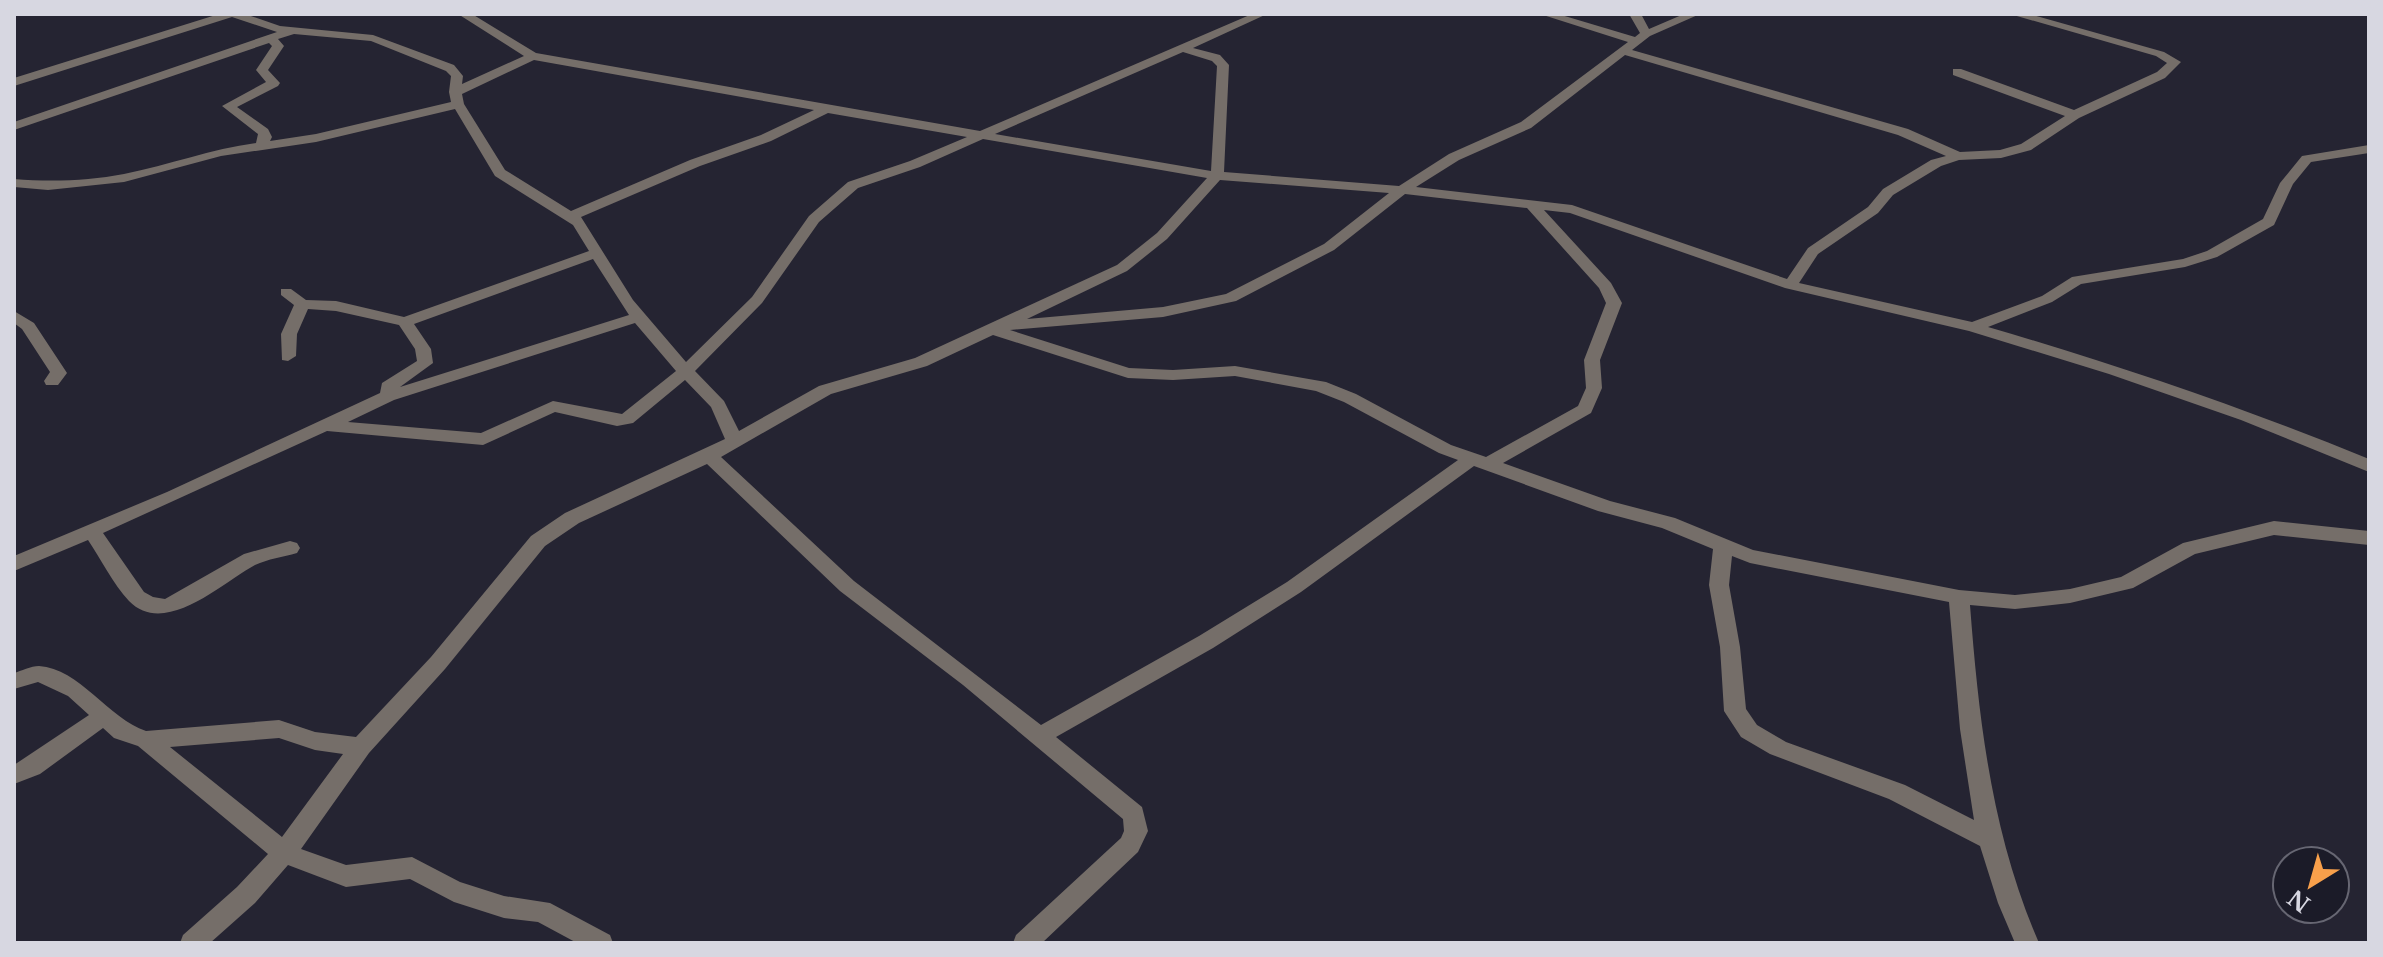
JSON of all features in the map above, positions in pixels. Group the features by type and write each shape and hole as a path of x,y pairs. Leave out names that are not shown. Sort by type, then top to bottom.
{"street":[{"path":"14,82 233,14 291,31 373,38 450,68 457,76 456,98 500,173 572,216 639,317 718,405 735,441"},
{"path":"464,14 533,56 826,109 1217,176 1402,190 1572,209 1790,285 1973,327 2232,411 2369,466"},
{"path":"323,425 483,439 553,406 617,420 627,419 686,371 757,300 814,219 853,185 915,164 977,134 1261,14"},
{"path":"1546,14 1642,38"},
{"path":"1635,14 1642,38"},
{"path":"996,329 1163,312 1231,298 1329,247 1402,190 1454,157 1526,125 1642,38 1694,14"},
{"path":"1790,285 1813,251 1873,210 1888,192 1936,163 1958,156 2001,154 2026,147 2075,115 2161,75 2175,62 2160,54 2016,14"},
{"path":"14,126 291,31"},
{"path":"261,145 266,137 263,132 228,106 274,83 262,70 278,46 270,37"},
{"path":"192,943 246,895 284,853 361,747 438,663 538,541 572,518 709,456 825,390 921,362 1122,268 1162,236 1217,176 1222,61 1182,48"},
{"path":"1623,51 1888,127 1958,156"},
{"path":"14,183 48,186 124,178 220,152 316,138 456,98 533,56"},
{"path":"1957,72 2075,115"},
{"path":"572,216 695,163 766,138 826,109"},
{"path":"1973,327 2047,299 2077,280 2185,263 2212,254 2269,222 2287,183 2307,159 2369,149"},
{"path":"1040,736 1206,642 1294,587 1479,461 1585,409 1594,388 1592,360 1614,303 1606,286 1530,203"},
{"path":"286,292 302,304 336,306 405,322 597,253"},
{"path":"288,356 289,334 302,304"},
{"path":"14,564 388,396 639,317"},
{"path":"17,322 59,373 52,381"},
{"path":"388,396 388,387 425,363 423,349 405,322"},
{"path":"996,329 1128,373 1161,375 1235,371 1320,386 1479,461 1605,506 1668,523 1750,556 1959,597 2015,602 2070,596 2126,583 2190,548 2274,528 2369,538"},
{"path":"709,456 847,586 1040,736 1134,814 1136,831 1130,845 1025,943"},
{"path":"92,531 137,597 148,604 167,607 251,559 290,548"},
{"path":"1723,547 1719,585 1730,647 1735,711 1749,731 1778,748 1897,792 1992,840"},
{"path":"1959,597 1966,696 1984,813 2017,922 2027,943"},
{"path":"14,681 38,674 75,690 102,717 122,732 146,740 284,853 346,876 412,868 454,891 504,907 541,911 601,943"},
{"path":"14,775 32,767 102,717"},
{"path":"146,740 279,729 315,741 361,747"}]}
